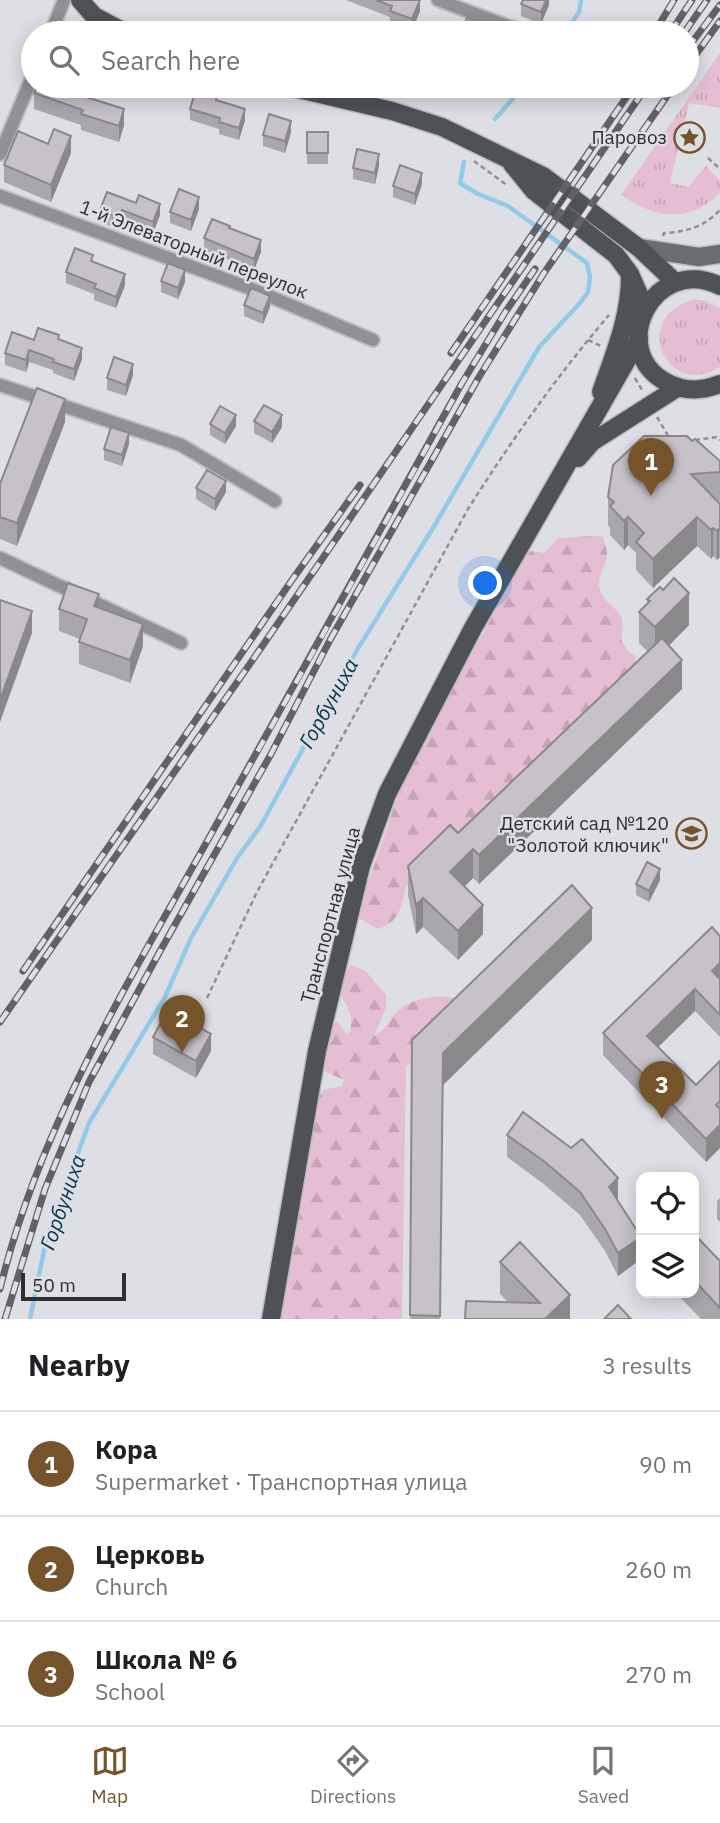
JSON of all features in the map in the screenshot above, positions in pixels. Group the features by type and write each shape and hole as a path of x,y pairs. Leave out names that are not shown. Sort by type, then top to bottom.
{"main road":[{"path":"80,0 94,16 103,21"},
{"path":"323,98 391,111 442,127 543,176 683,281 710,282 720,286"},
{"path":"508,159 534,191 616,255 630,274 645,308"},
{"path":"639,248 699,257 720,256"},
{"path":"720,256 683,281 663,288 645,308 639,339 642,355 662,381 689,390 706,389 720,384"},
{"path":"583,435 603,386 623,324 629,299 630,274"},
{"path":"560,479 639,339"},
{"path":"560,479 592,442 677,388"},
{"name":"Транспортная улица","path":"271,1319 317,1051 361,866 387,794 420,727 473,628 560,479"}],"street":[{"path":"56,21 64,0"},
{"path":"438,0 494,21"},
{"path":"0,154 23,98"},
{"name":"1-й Элеваторный переулок","path":"0,196 251,289 373,340"},
{"path":"0,385 181,445 275,501"},
{"path":"0,558 181,643"}],"path":[{"path":"468,157 512,189"},
{"path":"708,159 720,169"},
{"path":"207,998 257,892 468,509 581,347 612,312"}],"green space":[{"path":"720,53 720,108 689,103 670,183 688,187 706,166 720,181 720,193 696,210 671,215 647,209 621,195 689,98 699,98 699,83"},
{"path":"692,300 703,300 720,308 720,367 701,374 685,373 672,365 663,353 660,338 663,323 673,310"},
{"path":"603,537 607,552 599,587 621,616 621,640 629,653 635,655 636,665 406,886 398,913 391,922 378,929 360,919 362,901 399,792 419,750 525,556 531,551 544,553 558,538"},
{"path":"351,965 367,973 386,994 386,1008 374,1036 403,1007 420,999 448,997 465,1001 467,1009 406,1067 402,1319 276,1319 317,1101 323,1090 342,1086 344,1080 324,1071 321,1066 325,1042 333,1025 337,1021 346,1034 350,1032 351,1016 340,986"}],"building":[{"path":"376,0 420,0 412,19 390,11 392,6"},
{"path":"523,0 546,0 541,12 521,4"},
{"path":"48,98 89,98 124,109 119,126 81,114 83,110"},
{"path":"193,98 216,98 245,109 239,128 219,122 220,118 190,109"},
{"path":"269,114 291,121 285,141 263,135"},
{"path":"54,129 71,136 51,185 4,165 18,131 48,144"},
{"path":"307,132 328,132 328,153 307,153"},
{"path":"357,149 379,154 375,173 353,168"},
{"path":"400,165 422,173 415,194 393,186"},
{"path":"179,189 199,197 191,220 170,212"},
{"path":"107,192 136,203 139,195 160,204 153,222 122,210 119,218 100,210"},
{"path":"212,219 261,240 254,259 204,238"},
{"path":"75,248 93,255 91,261 125,274 116,297 94,288 96,284 66,272"},
{"path":"168,263 185,270 178,288 161,281"},
{"path":"251,288 270,296 263,313 244,305"},
{"path":"38,328 59,335 58,339 82,348 74,369 29,350 26,360 5,353 12,332 34,340"},
{"path":"114,357 133,364 126,385 107,378"},
{"path":"37,388 65,399 17,523 0,517 0,484"},
{"path":"264,405 282,415 272,432 254,421"},
{"path":"220,406 236,415 225,433 210,424"},
{"path":"111,427 129,433 122,455 104,449"},
{"path":"644,436 687,436 692,441 695,439 720,461 720,472 691,474 720,504 720,530 711,530 697,517 653,559 636,542 644,533 628,517 624,521 610,506 614,502 608,497 613,465"},
{"path":"207,470 226,481 215,499 196,488"},
{"path":"674,578 689,593 655,627 639,612 650,601 647,599 660,587 663,590"},
{"path":"68,583 99,594 94,606 143,624 130,660 79,642 87,619 59,609"},
{"path":"0,600 32,611 0,700"},
{"path":"662,638 682,660 479,855 473,849 450,872 483,905 458,931 423,898 416,905 408,866 450,825 458,833"},
{"path":"647,862 660,869 649,891 636,884"},
{"path":"572,885 592,908 443,1053 440,1316 410,1315 412,1040"},
{"path":"712,927 720,936 720,963 712,971 720,979 720,1015 695,989 647,1036 696,1085 720,1061 720,1101 716,1105 720,1109 720,1125 706,1139 603,1033"},
{"path":"168,1010 211,1034 196,1061 153,1037"},
{"path":"523,1112 571,1148 582,1139 618,1178 609,1187 636,1229 636,1240 618,1253 580,1192 545,1162 507,1135"},
{"path":"699,1239 720,1261 720,1308 699,1285"},
{"path":"520,1242 570,1295 545,1319 465,1319 466,1301 540,1303 500,1262"},
{"path":"618,1305 631,1319 604,1319"}],"waterway":[{"name":"Горбуниха","path":"573,21 579,12 581,0"},
{"name":"Горбуниха","path":"495,119 513,98"},
{"name":"Горбуниха","path":"30,1319 46,1241 89,1123 165,997 191,938 237,858 260,827 357,650 436,523 539,347 588,292 590,277 587,263 508,206 478,194 460,183 464,162"}],"railway":[{"path":"661,21 674,0"},
{"path":"678,21 692,0"},
{"path":"692,21 707,0"},
{"path":"699,33 720,5"},
{"path":"699,50 720,21"},
{"path":"451,353 626,98"},
{"path":"0,1022 639,98"},
{"path":"5,1319 45,1189 89,1082 271,754 330,640 479,377 544,273 666,98"},
{"path":"0,1289 36,1174 59,1119 112,1011 462,383 535,269"},
{"path":"23,971 360,485"}],"place":[{"name":"Паровоз","path":"690,137"},
{"name":"Кора","path":"651,496"},
{"name":"Детский сад №120 \"Золотой ключик\"","path":"692,834"},
{"name":"Церковь","path":"182,1053"},
{"name":"Школа № 6","path":"662,1119"}]}
